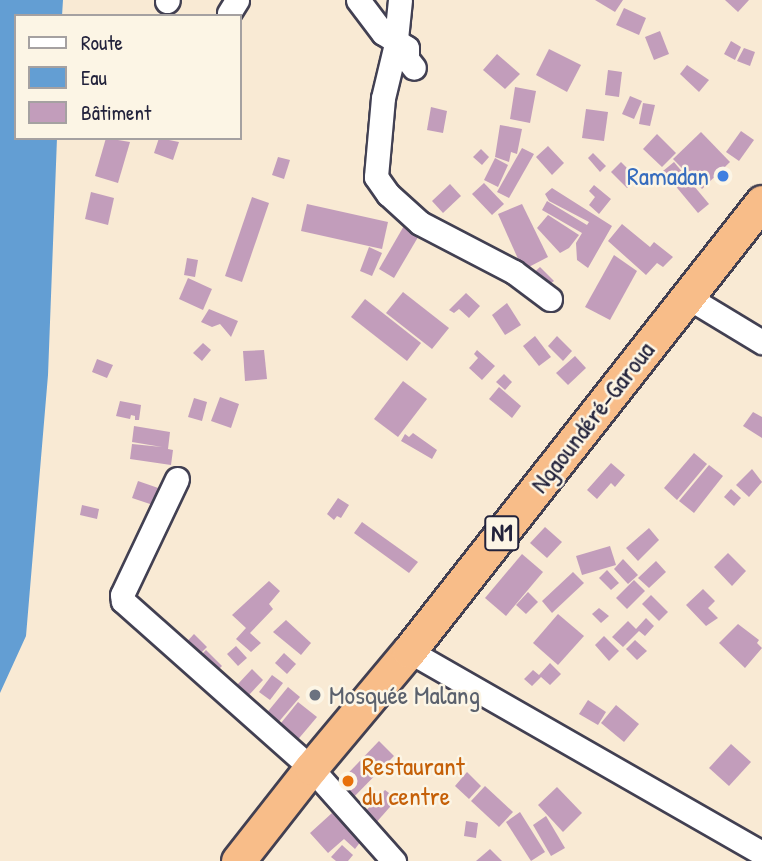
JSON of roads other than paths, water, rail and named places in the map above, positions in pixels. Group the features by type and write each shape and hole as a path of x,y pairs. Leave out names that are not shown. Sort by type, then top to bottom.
{"highway":[{"name":"Ngaoundéré-Garoua","path":"239,861 311,768 410,652 762,202"}],"street":[{"path":"358,0 383,33 407,48 407,59 414,68"},
{"path":"400,0 396,41 383,98 376,177 387,194 420,223 514,272 550,299"},
{"path":"686,296 762,342"},
{"path":"177,479 122,596 123,601 311,768 394,861"},
{"path":"410,652 762,853"}],"water":[{"path":"0,0 63,0 62,14 14,14 14,140 57,140 48,375 26,636 0,693"}],"place":[{"name":"Ramadan","path":"723,176"},
{"name":"Mosquée Malang","path":"315,695"},
{"name":"Restaurant du centre","path":"348,781"}]}
